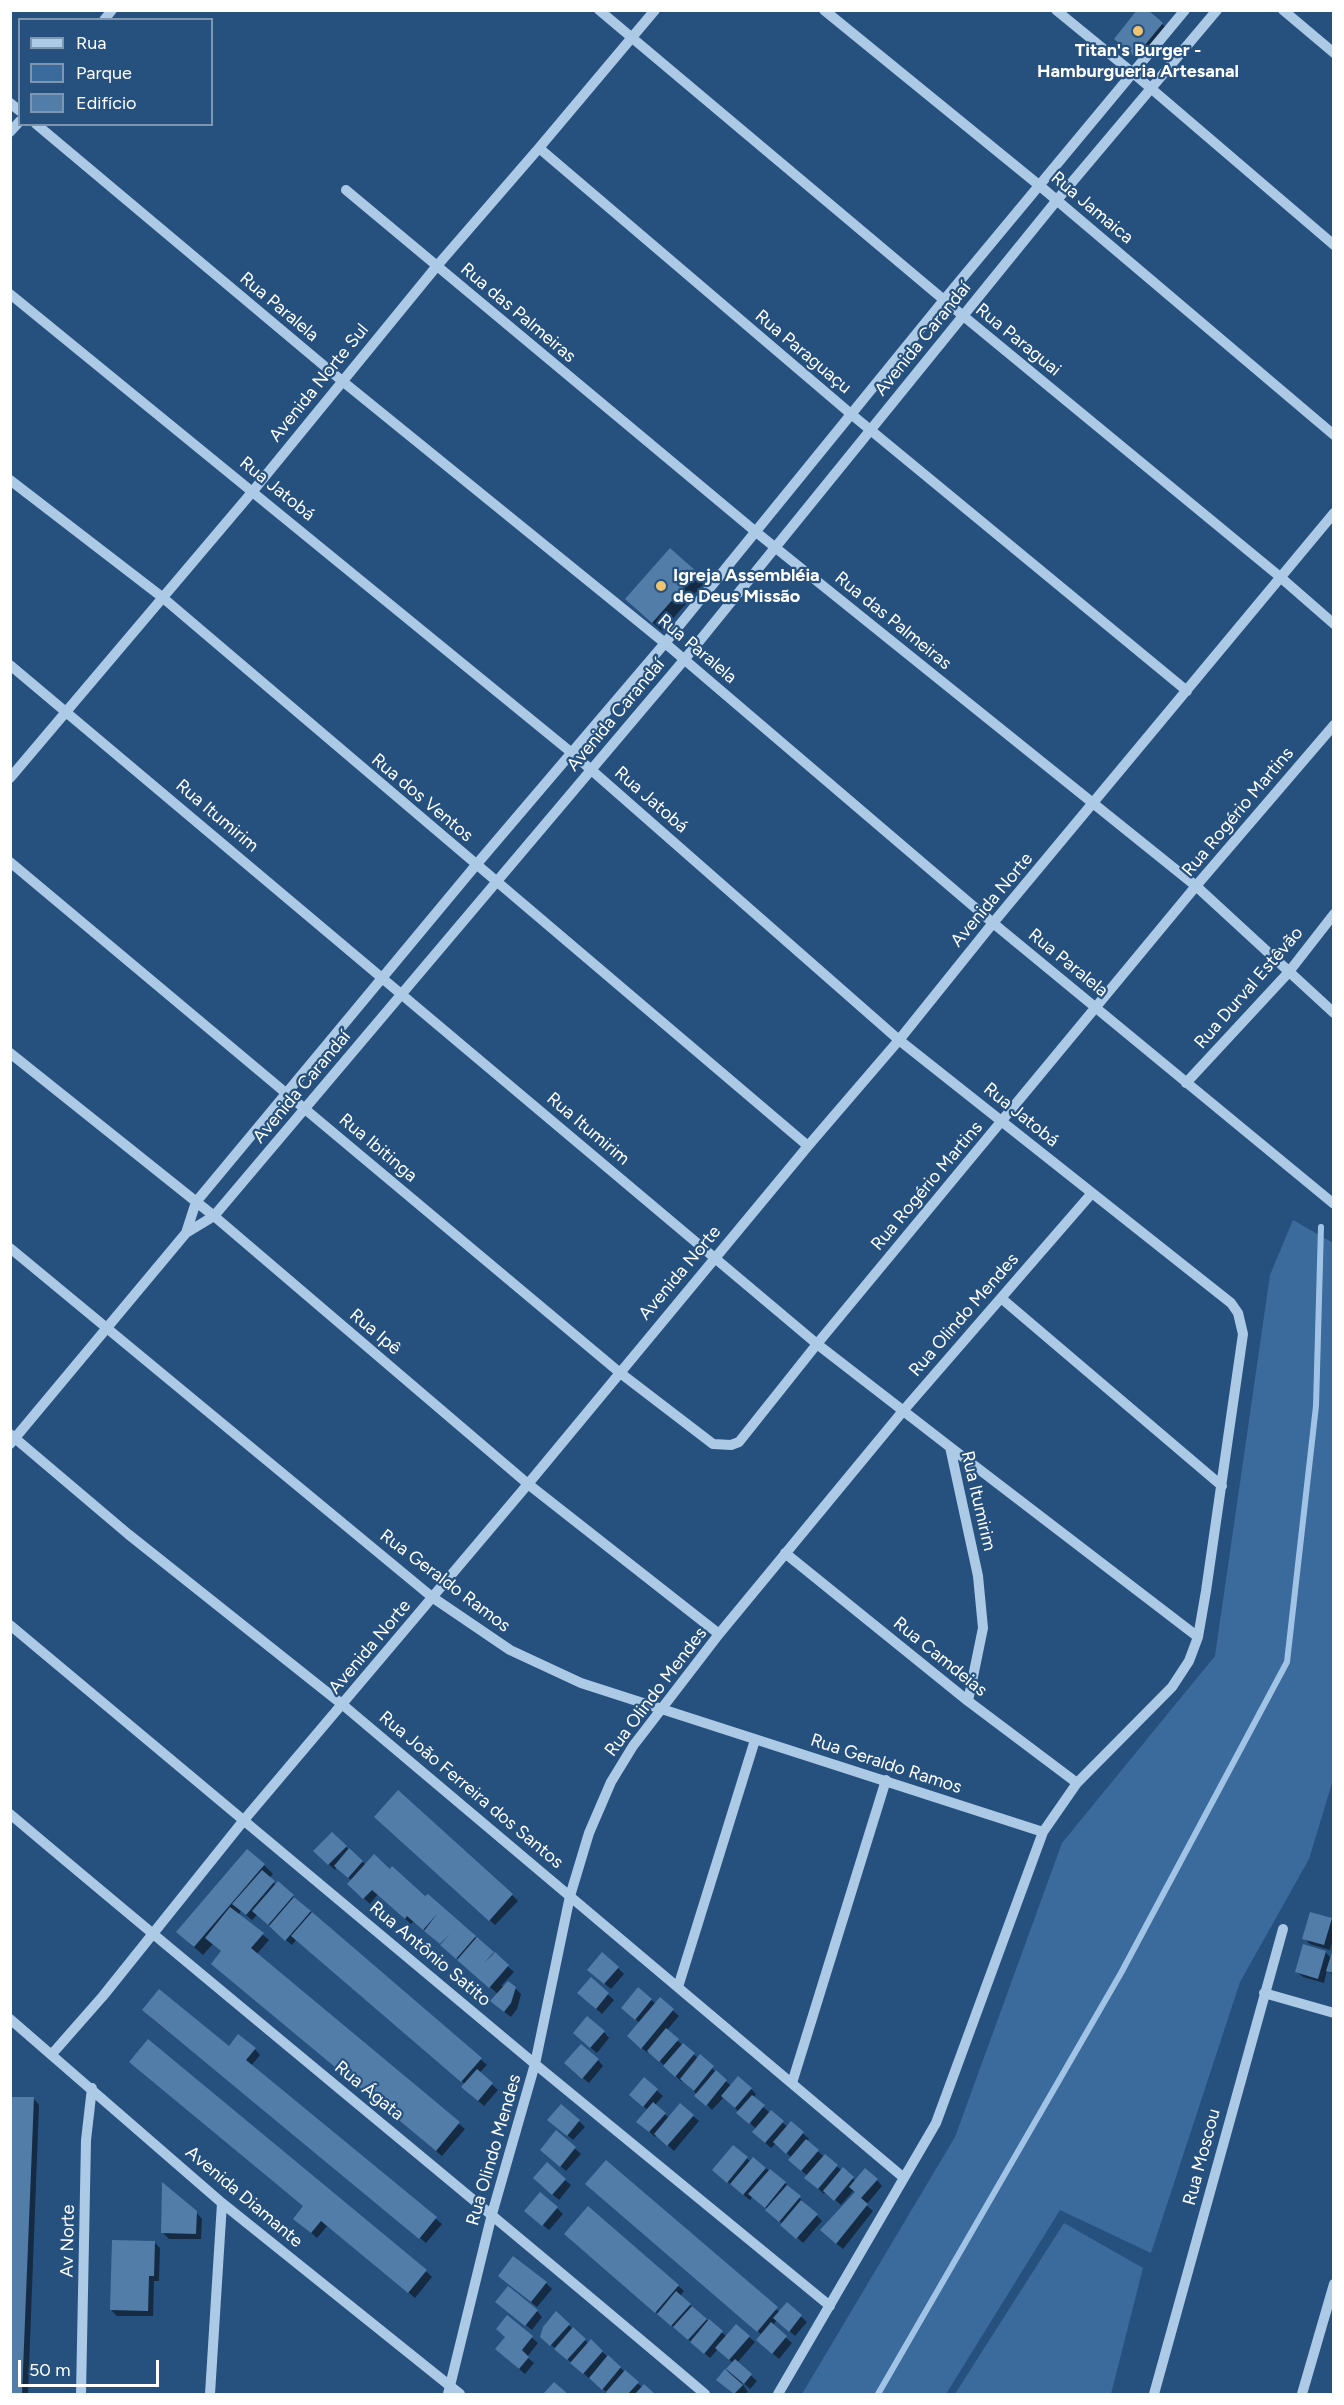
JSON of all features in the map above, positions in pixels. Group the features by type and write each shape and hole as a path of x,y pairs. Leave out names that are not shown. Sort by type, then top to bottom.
{"street":[{"name":"Rua Paraguai","path":"599,10 1334,624"},
{"name":"Avenida Norte Sul","path":"10,777 253,491 341,380 436,267 633,39 655,10"},
{"name":"Rua Jamaica","path":"824,10 1057,200 1334,435"},
{"path":"1056,10 1334,245"},
{"name":"Avenida Carandaí","path":"186,1233 196,1202 382,977 665,643 944,300 1185,10"},
{"name":"Avenida Carandaí","path":"12,1439 107,1330 186,1233 214,1216 402,995 495,881 684,660 1057,200 1217,10"},
{"path":"1283,10 1334,53"},
{"name":"Rua Paralela","path":"38,126 341,380 665,643 993,923 1334,1204"},
{"name":"Rua Paraguaçu","path":"539,148 870,430 1187,691"},
{"name":"Rua das Palmeiras","path":"346,190 756,532 1196,886 1334,1013"},
{"name":"Rua Jatobá","path":"10,294 572,753 899,1040 1231,1303 1239,1313 1243,1334 1222,1486"},
{"name":"Rua dos Ventos","path":"10,480 162,597 808,1146"},
{"name":"Avenida Norte","path":"52,2054 103,1996 244,1820 343,1705 715,1257 899,1040 1279,576 1334,513"},
{"name":"Rua Itumirim","path":"10,665 817,1344 950,1447 978,1576 983,1628 968,1701"},
{"name":"Rua Rogério Martins","path":"730,1445 739,1442 817,1344 1196,886 1334,725"},
{"name":"Rua Ibitinga","path":"10,862 619,1372 713,1444 730,1445"},
{"name":"Rua Durval Estêvão","path":"1186,1083 1288,973 1334,914"},
{"name":"Rua Ipê","path":"10,1053 214,1216 528,1484 719,1634"},
{"name":"Rua Olindo Mendes","path":"449,2390 492,2214 535,2064 570,1896 589,1833 611,1782 633,1746 785,1553 903,1411 1092,1193"},
{"name":"Rua Geraldo Ramos","path":"10,1248 432,1597 510,1650 581,1683 1043,1832"},
{"path":"778,2394 936,2123 1043,1832 1077,1783 1172,1687 1189,1661 1198,1637 1222,1486 1001,1298"},
{"name":"Rua João Ferreira dos Santos","path":"12,1439 343,1705 904,2178"},
{"path":"950,1447 1198,1637"},
{"name":"Rua Camdeias","path":"785,1553 968,1701 1077,1783"},
{"name":"Rua Antônio Satito","path":"10,1625 535,2064 830,2306"},
{"path":"678,1987 755,1740"},
{"path":"792,2083 886,1780"},
{"name":"Rua Ágata","path":"10,1814 705,2394"},
{"name":"Rua Moscou","path":"1154,2394 1283,1929"},
{"path":"1264,1993 1334,2013"},
{"name":"Avenida Diamante","path":"10,2019 222,2203 449,2390 460,2394"},
{"name":"Av Norte","path":"81,2394 86,2140 92,2088"},
{"path":"210,2394 222,2203"},
{"path":"1302,2394 1334,2284"}],"green space":[{"path":"1293,1220 1333,1243 1333,1780 1309,1859 1240,1982 1151,2253 1060,2210 946,2394 802,2394 955,2137 1062,1843 1215,1656 1270,1275"},
{"path":"1064,2223 1143,2268 1111,2394 955,2394"}],"building":[{"name":"Titan's Burger - Hamburgueria Artesanal","path":"1137,10 1148,10 1163,23 1135,57 1114,39"},
{"name":"Igreja Assembléia de Deus Missão","path":"670,548 697,572 652,623 625,599"},
{"path":"398,1790 513,1894 489,1921 374,1817"},
{"path":"332,1832 347,1846 328,1865 313,1851"},
{"path":"349,1848 363,1861 348,1878 334,1866"},
{"path":"247,1849 265,1864 194,1947 176,1932"},
{"path":"374,1854 390,1869 392,1866 425,1896 428,1894 476,1936 456,1959 440,1945 450,1934 440,1944 424,1931 437,1914 423,1930 407,1916 405,1919 372,1890 363,1899 347,1884"},
{"path":"262,1870 275,1881 246,1915 232,1904"},
{"path":"278,1881 294,1895 268,1925 252,1911"},
{"path":"294,1897 311,1911 285,1941 269,1926"},
{"path":"230,1907 264,1933 251,1948 460,2122 436,2151 211,1964 221,1951 205,1938"},
{"path":"312,1912 482,2058 461,2082 291,1936"},
{"path":"1310,1912 1332,1918 1324,1945 1302,1939"},
{"path":"477,1937 494,1952 484,1963 495,1952 509,1965 489,1988 457,1960"},
{"path":"1303,1944 1326,1951 1318,1979 1295,1972"},
{"path":"1334,1946 1334,1973 1326,1971"},
{"path":"602,1952 619,1967 604,1984 587,1970"},
{"path":"591,1977 609,1993 596,2009 577,1993"},
{"path":"508,1981 516,1987 511,2003 504,2012 490,2001"},
{"path":"638,1987 652,1999 635,2020 621,2008"},
{"path":"159,1989 229,2046 238,2034 256,2048 246,2060 437,2217 419,2239 142,2010"},
{"path":"660,1997 674,2009 641,2049 627,2036"},
{"path":"587,2016 605,2031 590,2048 573,2033"},
{"path":"666,2028 679,2039 659,2062 647,2051"},
{"path":"148,2039 427,2270 408,2293 321,2221 311,2233 293,2219 303,2206 129,2062"},
{"path":"683,2043 695,2053 675,2077 663,2066"},
{"path":"581,2044 599,2059 582,2079 564,2063"},
{"path":"700,2054 714,2066 694,2091 680,2079"},
{"path":"477,2069 493,2083 478,2101 461,2087"},
{"path":"716,2070 727,2080 706,2106 694,2096"},
{"path":"738,2076 752,2088 735,2108 721,2096"},
{"path":"644,2077 658,2089 643,2107 629,2095"},
{"path":"752,2095 765,2105 749,2124 736,2113"},
{"path":"10,2097 34,2097 22,2394 10,2394"},
{"path":"653,2102 666,2113 649,2132 636,2122"},
{"path":"680,2103 694,2115 667,2146 654,2134"},
{"path":"561,2104 580,2120 567,2136 547,2120"},
{"path":"771,2110 784,2121 765,2143 752,2132"},
{"path":"791,2121 804,2132 786,2154 773,2142"},
{"path":"556,2130 576,2147 560,2167 540,2150"},
{"path":"806,2139 819,2150 801,2171 788,2160"},
{"path":"733,2145 748,2157 727,2183 712,2170"},
{"path":"825,2154 838,2165 818,2189 804,2178"},
{"path":"753,2157 766,2168 743,2195 730,2184"},
{"path":"606,2160 778,2307 757,2332 585,2184"},
{"path":"547,2162 566,2179 552,2195 533,2178"},
{"path":"843,2167 854,2177 834,2201 823,2191"},
{"path":"865,2168 878,2179 861,2198 868,2204 836,2244 820,2230 855,2192 849,2187"},
{"path":"770,2169 786,2182 765,2208 748,2194"},
{"path":"162,2182 197,2211 196,2234 161,2233"},
{"path":"787,2185 801,2196 779,2222 765,2210"},
{"path":"540,2192 558,2207 542,2226 524,2211"},
{"path":"801,2200 818,2214 796,2239 780,2225"},
{"path":"588,2206 679,2285 655,2313 564,2234"},
{"path":"112,2240 155,2241 154,2276 149,2276 148,2311 110,2310"},
{"path":"513,2256 547,2282 531,2302 498,2276"},
{"path":"508,2286 538,2310 525,2326 495,2302"},
{"path":"676,2291 691,2304 671,2326 657,2314"},
{"path":"787,2302 802,2315 789,2332 773,2318"},
{"path":"692,2306 707,2319 688,2340 673,2327"},
{"path":"556,2311 570,2324 550,2346 540,2337 543,2327"},
{"path":"507,2315 533,2336 522,2350 529,2357 519,2369 495,2349 505,2337 496,2329"},
{"path":"709,2319 723,2331 704,2354 690,2342"},
{"path":"771,2322 787,2336 772,2354 756,2340"},
{"path":"736,2324 750,2336 729,2360 715,2348"},
{"path":"573,2327 586,2339 567,2360 554,2349"},
{"path":"591,2339 603,2351 583,2374 570,2363"},
{"path":"608,2355 621,2367 602,2390 589,2378"},
{"path":"735,2359 752,2374 744,2384 726,2369"},
{"path":"725,2369 743,2385 734,2394 716,2380"},
{"path":"625,2370 639,2382 628,2394 608,2394 606,2392"},
{"path":"554,2382 568,2394 543,2394"},
{"path":"644,2384 655,2394 635,2394"}],"waterway":[{"path":"878,2394 1121,1973 1287,1662 1316,1406 1321,1227"}],"place":[{"name":"Titan's Burger - Hamburgueria Artesanal","path":"1138,31"},
{"name":"Igreja Assembléia de Deus Missão","path":"661,586"}]}
